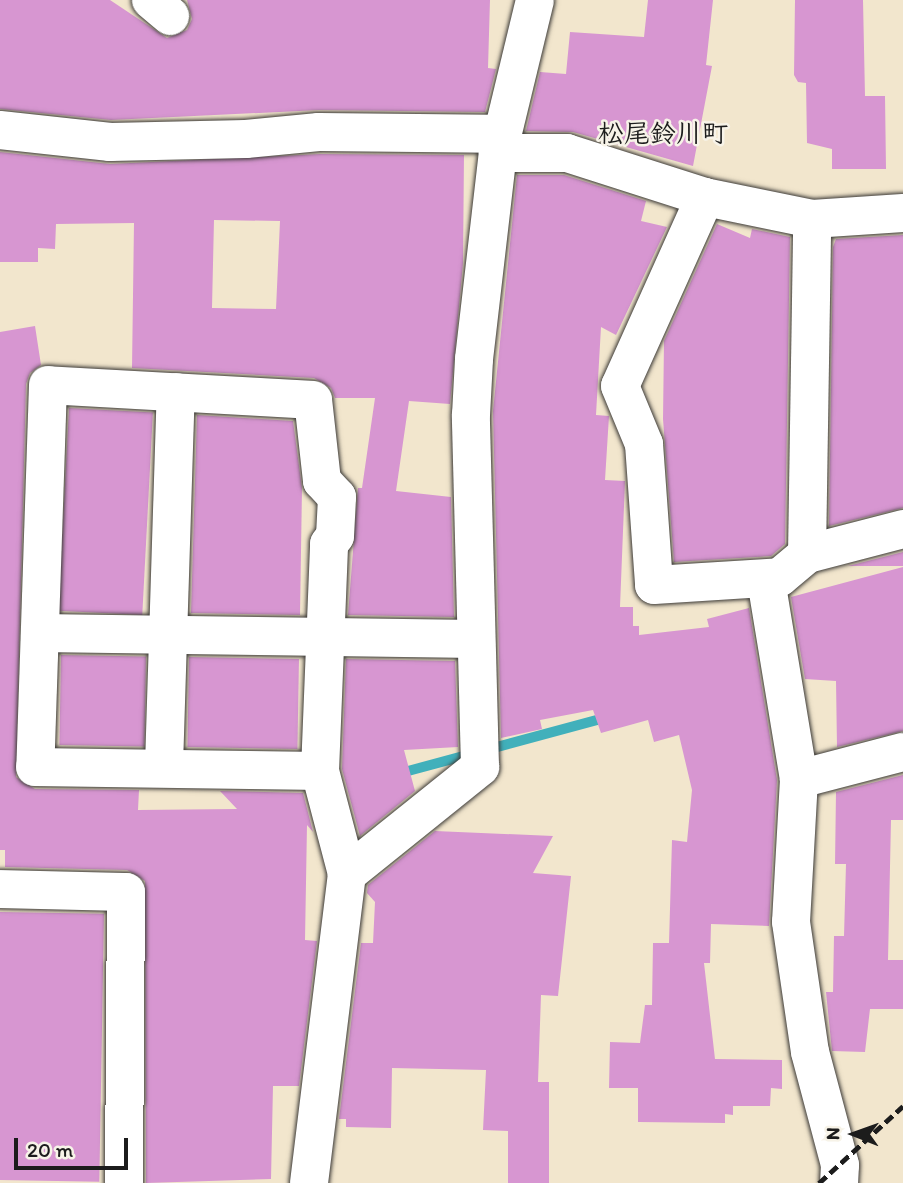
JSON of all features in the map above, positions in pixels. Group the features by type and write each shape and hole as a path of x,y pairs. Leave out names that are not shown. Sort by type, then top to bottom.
{"street":[{"path":"347,874 480,767 471,415 500,143 535,0"},
{"path":"0,130 110,142 246,139 319,132 500,143 567,153 705,197 812,219 903,213"},
{"path":"705,197 620,386 644,444 654,585 766,580 780,577 807,554 903,529"},
{"path":"807,554 812,219"},
{"path":"309,1183 347,874 320,771 329,544 335,536 337,498 322,481 313,400 48,385 35,767 164,766 320,771"},
{"path":"164,766 166,634 176,392"},
{"path":"766,580 799,779 791,922 810,1052 840,1164 839,1183"},
{"path":"40,633 476,639"},
{"path":"799,779 903,752"},
{"path":"0,889 126,892 124,1183"}],"building":[{"path":"0,0 110,0 167,38 187,30 192,19 187,0 490,0 488,68 496,69 485,112 319,110 111,120 0,109"},
{"path":"648,0 713,0 706,65 712,66 693,166 573,132 526,131 540,72 566,74 570,32 644,37"},
{"path":"795,0 863,0 865,96 885,96 886,169 832,169 832,149 807,143 806,83 798,82 794,75"},
{"path":"0,152 110,164 320,154 464,155 463,263 450,404 409,401 396,491 451,497 454,617 348,615 358,488 362,488 375,398 335,398 331,388 314,378 132,368 134,223 56,224 55,249 38,248 38,262 0,262","holes":["214,220 280,221 276,309 212,308"]},
{"path":"517,175 564,175 646,201 641,221 667,227 616,335 601,327 596,415 609,416 605,480 625,481 620,607 633,607 633,626 639,626 639,635 709,627 707,619 749,608 777,780 769,926 711,924 710,963 704,963 715,1059 782,1060 782,1089 771,1088 770,1106 733,1106 733,1115 725,1114 725,1123 638,1122 638,1088 609,1088 610,1042 640,1043 645,1005 652,1005 653,943 669,943 672,840 687,842 692,790 679,735 654,742 648,720 601,733 593,710 540,720 542,729 501,738 493,411"},
{"path":"717,224 750,238 752,229 790,237 785,544 771,556 674,562 663,419 664,341"},
{"path":"903,235 903,508 829,526 833,247 836,239"},
{"path":"35,326 41,365 30,373 26,384 16,777 35,789 139,790 138,810 237,809 220,791 303,793 313,832 307,825 305,940 317,941 299,1086 273,1086 271,1179 146,1183 145,881 127,870 5,867 5,850 0,850 0,332"},
{"path":"69,408 153,412 142,615 58,611"},
{"path":"197,415 293,421 302,488 300,615 191,613"},
{"path":"903,552 903,566 848,566"},
{"path":"903,567 903,731 837,747 836,681 805,679 791,597"},
{"path":"61,655 146,656 144,746 59,745"},
{"path":"189,657 299,659 297,749 187,747"},
{"path":"346,659 455,661 458,747 404,750 415,791 360,836 342,769"},
{"path":"903,775 903,820 891,820 888,960 903,960 903,1009 870,1009 865,1052 832,1051 826,992 833,992 834,936 844,936 846,864 835,864 836,792"},
{"path":"435,831 553,836 533,873 571,876 558,996 541,995 538,1082 549,1082 549,1183 508,1183 508,1131 483,1130 486,1070 392,1068 391,1128 346,1127 346,1119 339,1119 361,943 373,943 375,902 367,893 368,885"},
{"path":"0,912 104,914 99,1182 0,1180"}],"waterway":[{"path":"397,774 608,717"}],"railway":[{"path":"819,1183 903,1106"}],"district":[{"name":"松尾鈴川町","path":"663,134"}]}
